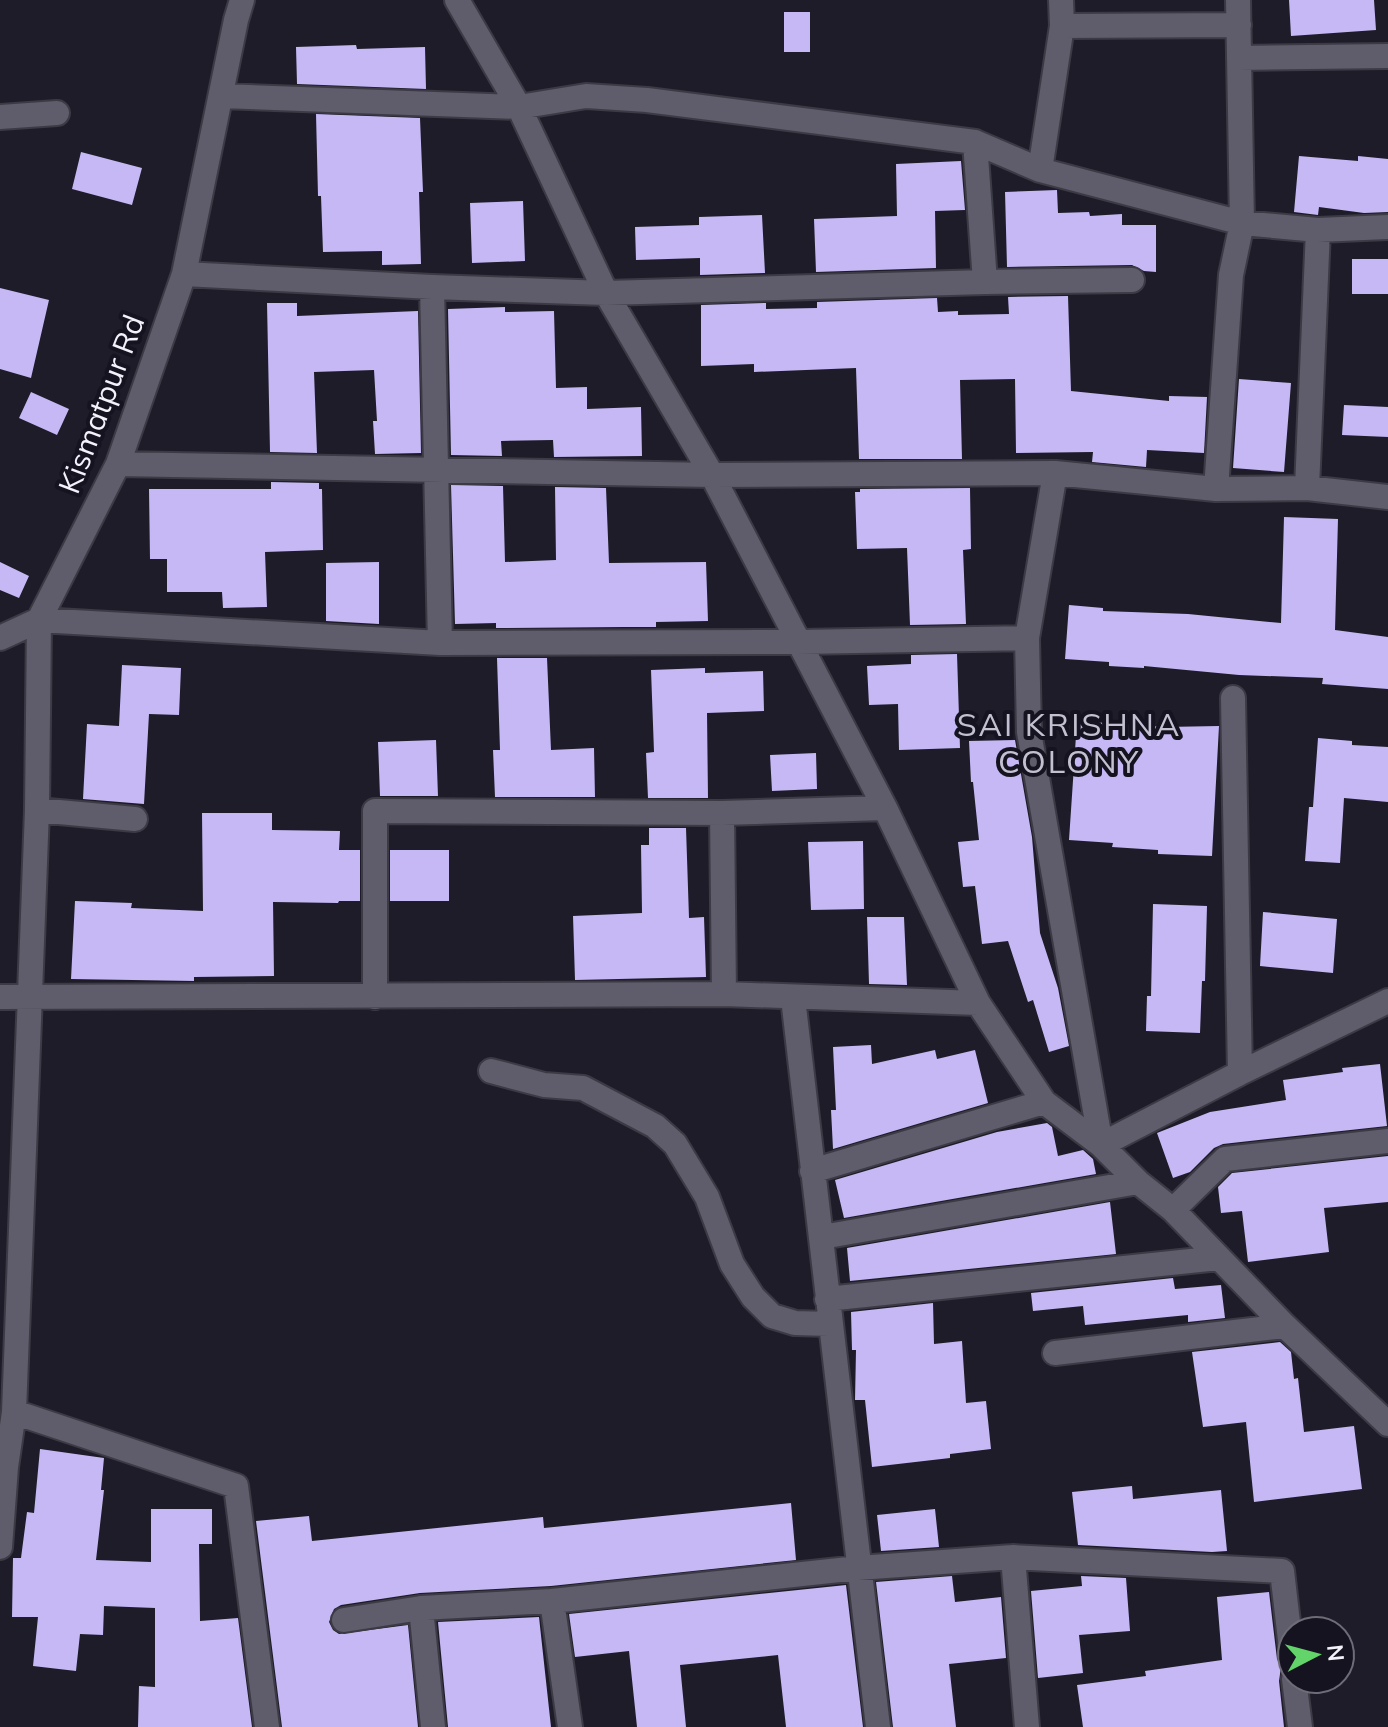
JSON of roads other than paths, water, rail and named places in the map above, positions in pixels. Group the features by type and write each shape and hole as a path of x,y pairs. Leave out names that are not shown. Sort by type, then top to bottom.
{"street":[{"name":"Kismatpur Rd","path":"0,1547 3,1468 14,1412 37,810 39,620 118,464 184,274 242,0"},
{"path":"457,0 519,107 606,293 712,475 799,642 885,808 978,1003 1044,1102 1101,1145 1138,1182 1173,1210 1285,1326 1388,1424"},
{"path":"1040,170 1062,26 1061,0"},
{"path":"1216,489 1231,275 1242,223 1238,0"},
{"path":"1062,26 1239,25"},
{"path":"1239,58 1388,56"},
{"path":"221,96 519,107 586,96 647,100 975,142 1040,170 1242,223 1318,230 1388,227"},
{"path":"0,117 57,113"},
{"path":"975,142 985,282"},
{"path":"1307,488 1318,230"},
{"path":"184,274 606,293 1132,280"},
{"path":"432,287 440,643"},
{"path":"118,464 712,475 1055,473 1216,489 1307,488 1388,497"},
{"path":"1055,473 1027,638 1029,732 1101,1145"},
{"path":"0,638 39,620 440,643 1027,638"},
{"path":"1233,698 1240,1073"},
{"path":"375,997 375,811 722,813 885,808"},
{"path":"37,810 135,819"},
{"path":"722,813 724,994"},
{"path":"0,997 724,994 978,1003"},
{"path":"793,998 878,1727"},
{"path":"1101,1145 1388,1001"},
{"path":"491,1071 544,1085 583,1088 655,1126 675,1144 707,1197 732,1264 753,1297 772,1316 795,1323 829,1324"},
{"path":"812,1171 1044,1102"},
{"path":"1173,1210 1225,1159 1388,1141"},
{"path":"822,1237 1138,1182"},
{"path":"827,1299 1219,1258"},
{"path":"1055,1353 1285,1326"},
{"path":"14,1412 236,1486 267,1727"},
{"path":"1013,1557 1027,1727"},
{"path":"344,1620 421,1608 552,1601 858,1568 1013,1557 1282,1571 1287,1615"},
{"path":"552,1601 570,1727"},
{"path":"421,1608 433,1727"},
{"path":"1296,1695 1300,1727"}],"district":[{"name":"SAI KRISHNA COLONY","path":"1069,742"}]}
